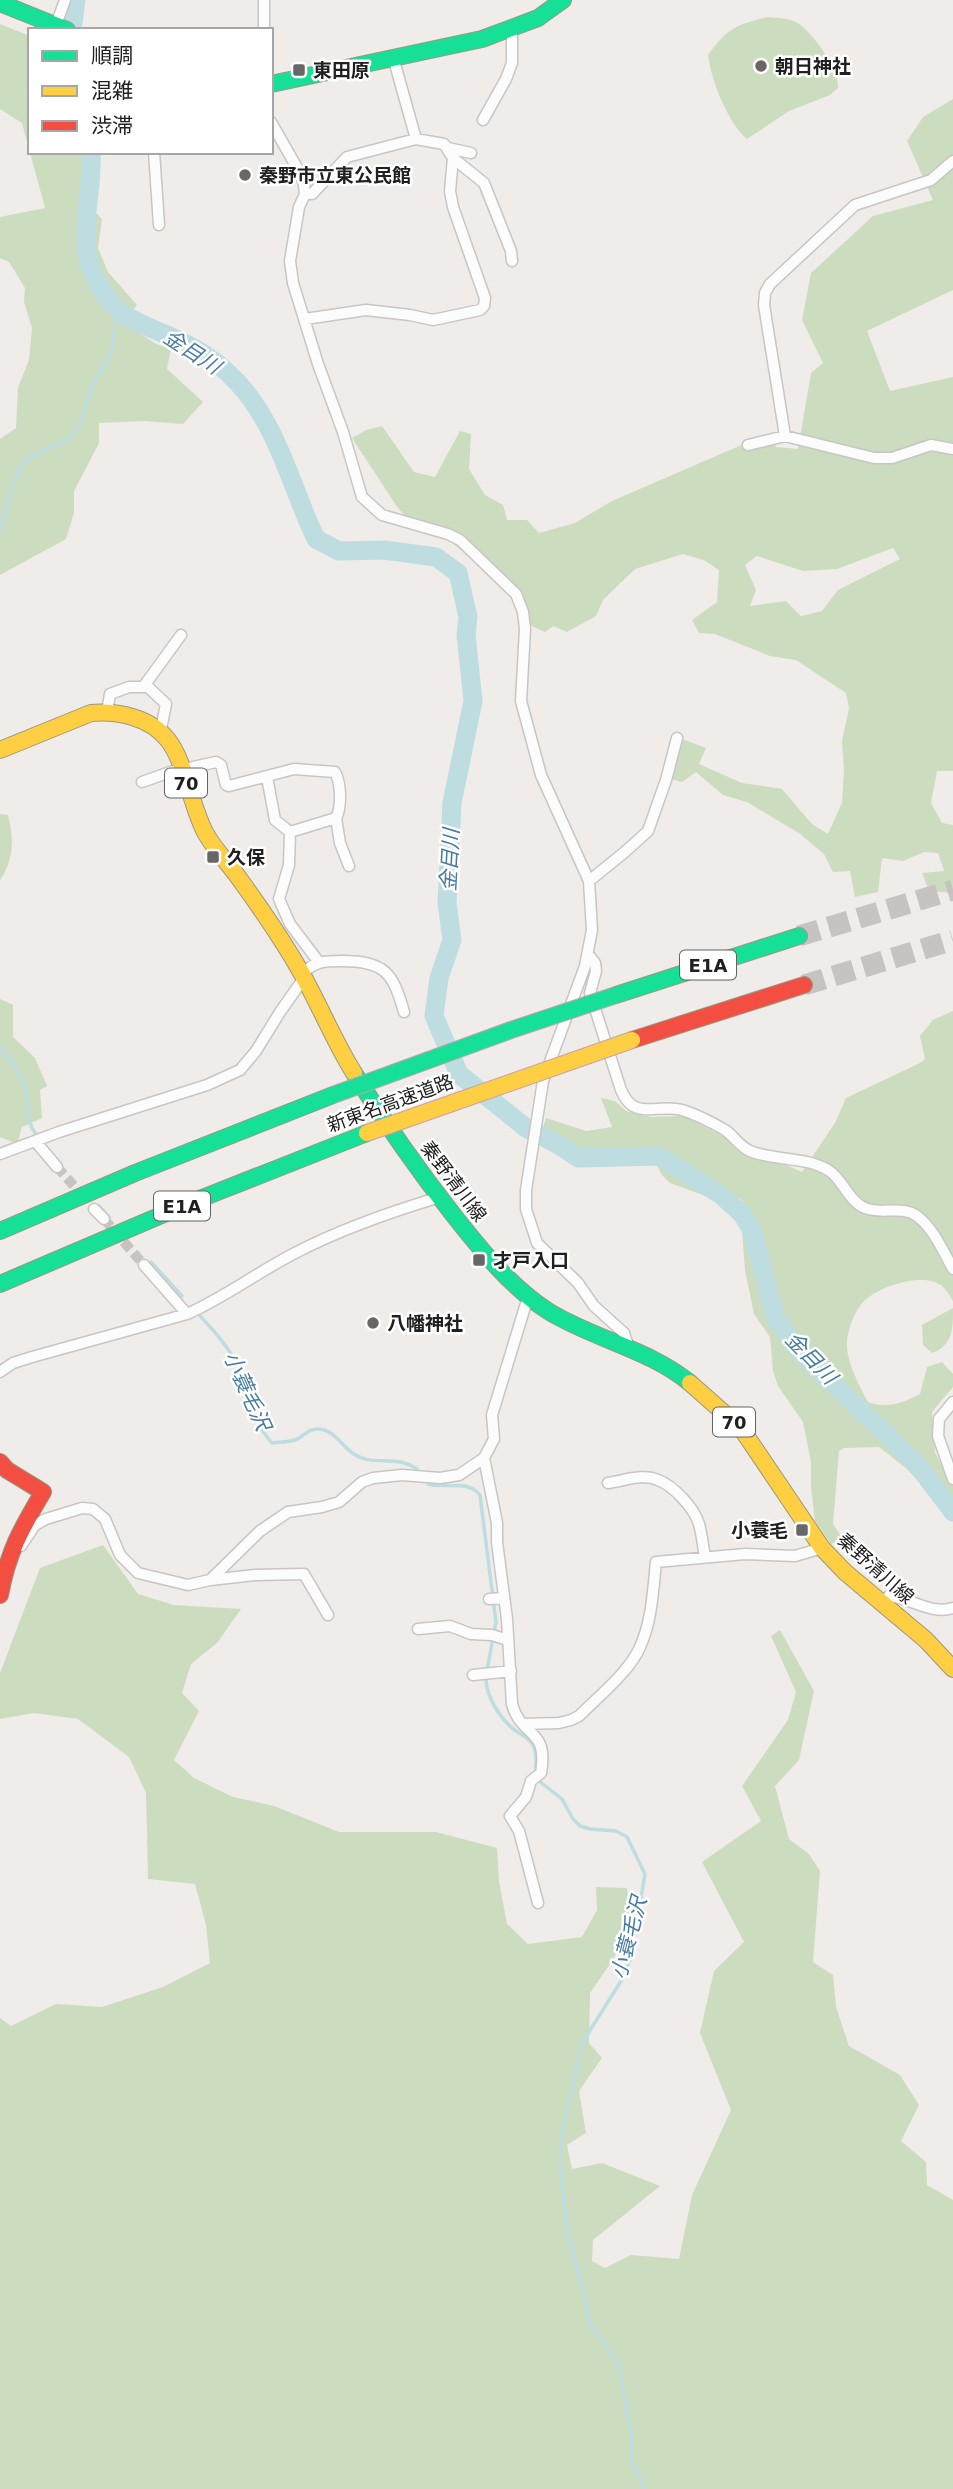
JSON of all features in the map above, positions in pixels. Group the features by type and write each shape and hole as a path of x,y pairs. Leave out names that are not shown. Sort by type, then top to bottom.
{"main road":[{"path":"273,84 482,39 538,18 563,0"},
{"path":"0,3 61,24"},
{"name":"秦野清川線","path":"0,750 77,718 107,712 131,716 151,726 168,740 207,836 250,894 303,976 341,1051 413,1164 482,1251 528,1297 578,1328 629,1348 679,1374 741,1427 822,1548 845,1572 926,1640 953,1669"},
{"name":"新東名高速道路","path":"0,1231 135,1173 333,1095 511,1030 799,936"},
{"name":"新東名高速道路","path":"0,1284 192,1202 367,1133 632,1040 804,985"},
{"path":"0,1462 7,1470 43,1492 23,1525 6,1563 1,1593"}],"street":[{"path":"61,24 65,0"},
{"path":"264,0 264,28"},
{"path":"483,120 512,63 512,29"},
{"path":"393,57 416,139"},
{"path":"273,126 300,173 305,194 299,207 290,261 293,283 362,497 382,515 460,540 516,594 523,612 521,701 541,775 589,881 592,930 589,954 546,1068 536,1120 526,1209 537,1243 578,1283 594,1306 624,1333 629,1348"},
{"path":"305,194 312,194 347,156 416,139 444,144 485,183 512,251 512,261"},
{"path":"451,153 471,153"},
{"path":"305,319 366,310 433,320 480,310 484,306 485,298 453,207 450,191 451,153"},
{"path":"154,154 159,225"},
{"path":"785,436 764,304 765,293 771,284 855,205 931,180 953,161"},
{"path":"748,445 785,436 874,458 892,458 930,445 953,449"},
{"path":"144,685 181,635"},
{"path":"107,712 110,694 144,685 155,691 166,704 160,734"},
{"path":"589,881 648,831 677,738"},
{"path":"142,782 181,770 219,763 229,786 294,769 335,772 338,778 339,812 336,818 340,844 349,866"},
{"path":"267,777 275,820 290,832"},
{"path":"290,832 336,818"},
{"path":"290,832 289,866 279,899 290,924 318,961"},
{"path":"589,954 595,963 596,971 590,993 621,1090 632,1106 642,1110 681,1110 726,1131 748,1151 828,1170 854,1200 865,1208 900,1210 915,1214 929,1227 953,1269"},
{"path":"0,1154 207,1085 240,1070 256,1051 303,976 318,961 366,961 382,969 397,986 404,1012"},
{"path":"35,1141 57,1167"},
{"path":"0,1372 13,1363 32,1357 187,1314 211,1303 297,1252 387,1213 440,1197"},
{"path":"94,1209 104,1219"},
{"path":"144,1265 187,1314"},
{"path":"210,1580 260,1531 288,1512 339,1502 368,1479 402,1475 440,1478 454,1476 484,1458 494,1439 492,1415 528,1297"},
{"path":"953,1402 939,1419 938,1436 953,1479"},
{"path":"484,1458 497,1523 506,1639 512,1671 512,1704 515,1716 540,1741 543,1749 541,1773 531,1781 526,1797 510,1816 519,1831 538,1903"},
{"path":"608,1483 642,1477 657,1479 673,1491 691,1509 698,1522 705,1557"},
{"path":"1,1593 26,1537 35,1525 82,1508 101,1513 120,1555 138,1573 188,1585 255,1575 304,1574 328,1615"},
{"path":"526,1728 559,1723 579,1716 631,1663 640,1647 652,1605 656,1562 745,1554 795,1556 822,1548"},
{"path":"882,1603 889,1596 942,1611 953,1608"},
{"path":"489,1599 502,1598"},
{"path":"418,1629 450,1626 471,1634 506,1639"},
{"path":"477,1674 512,1671"},
{"path":"523,1742 526,1728"}],"green space":[{"path":"768,17 793,21 810,34 835,71 838,88 830,95 789,111 747,139 733,123 722,100 708,55 733,29"},
{"path":"0,24 28,35 28,145 22,123 0,109"},
{"path":"953,99 953,290 867,331 890,391 953,377 953,771 937,771 931,803 942,823 953,825 953,893 929,891 922,873 944,871 938,853 924,852 903,861 882,858 878,892 855,897 850,871 833,872 824,854 799,833 747,802 723,795 696,772 682,782 671,779 682,739 706,748 699,764 742,783 782,789 812,824 828,834 842,803 842,741 849,708 846,693 796,660 770,656 715,634 699,633 692,620 717,602 719,570 704,560 683,554 635,569 603,600 596,616 567,632 553,626 545,632 525,623 525,603 449,540 415,527 398,508 352,438 366,430 382,426 414,472 435,477 460,431 471,434 469,469 485,495 503,505 507,520 527,520 539,533 575,523 612,501 767,434 776,447 798,449 811,373 823,363 802,320 811,273 873,216 933,200 907,141 923,117","holes":["893,548 900,559 838,590 822,611 801,616 786,601 750,606 756,590 745,565 757,556 803,571 837,569"]},
{"path":"30,154 87,154 86,202 102,219 98,248 108,272 137,305 123,322 156,344 171,348 167,369 203,402 183,424 144,421 99,423 99,443 74,491 74,513 66,539 0,575 0,439 16,428 18,387 29,360 32,328 24,302 25,288 9,262 0,258 0,217 45,208"},
{"path":"0,814 8,815 12,840 8,865 0,880"},
{"path":"0,999 13,1005 13,1037 35,1058 47,1086 40,1090 42,1118 22,1127 17,1144 0,1137"},
{"path":"953,1011 953,1301 944,1287 927,1280 907,1281 888,1287 870,1296 858,1309 852,1320 847,1348 861,1389 868,1402 875,1404 895,1404 920,1394 927,1367 942,1362 953,1374 953,1387 932,1412 935,1453 953,1485 953,1506 937,1502 907,1469 879,1447 844,1448 839,1451 833,1524 843,1539 831,1544 815,1521 811,1462 803,1422 778,1386 773,1371 770,1337 754,1314 745,1270 742,1231 747,1209 741,1199 717,1200 670,1183 654,1160 597,1163 541,1134 546,1118 586,1131 612,1127 601,1098 615,1101 626,1111 651,1117 684,1116 740,1145 802,1172 835,1123 846,1098 925,1059 920,1036 933,1020"},
{"path":"953,1308 952,1329 948,1341 932,1353 923,1345 922,1325"},
{"path":"103,1545 138,1594 174,1605 241,1609 217,1643 191,1664 182,1693 199,1711 174,1760 194,1778 233,1797 274,1806 339,1832 436,1832 497,1848 499,1881 507,1924 528,1944 582,1937 597,1910 596,1887 627,1888 630,1917 614,1958 590,1993 589,2043 602,2058 579,2091 586,2133 567,2145 572,2169 602,2163 660,2186 593,2240 592,2261 605,2268 631,2255 679,2259 692,2195 731,2110 700,2033 714,1971 744,1942 702,1862 761,1821 742,1786 788,1720 796,1692 771,1636 780,1630 814,1691 799,1760 775,1786 789,1839 809,1854 820,1871 813,1962 833,1975 836,2007 849,2046 900,2075 919,2105 901,2141 926,2162 927,2185 953,2200 953,2489 0,2489 0,2018 11,2026 56,2004 102,2007 163,1987 210,1963 206,1925 195,1884 148,1879 146,1793 129,1757 78,1719 34,1713 0,1719 0,1673 40,1568"}],"waterway":[{"name":"金目川","path":"72,28 76,0"},
{"name":"金目川","path":"91,154 86,242 89,263 103,292 125,315 201,353 238,383 252,400 274,438 316,539 339,551 384,550 436,557 458,573 468,617 466,635 473,701 452,803 447,903 452,940 439,978 434,1016 459,1074 526,1128 578,1158 659,1156 721,1195 742,1214 752,1230 776,1319 801,1353 916,1463 953,1512"},
{"name":"小蓑毛沢","path":"0,530 14,482 24,462 64,441 79,426 91,388 112,350 115,306"},
{"name":"小蓑毛沢","path":"0,1047 22,1080 30,1123 36,1134"},
{"name":"小蓑毛沢","path":"99,1206 109,1217"},
{"name":"小蓑毛沢","path":"151,1262 182,1296"},
{"name":"小蓑毛沢","path":"200,1316 235,1361 256,1417 272,1443 295,1440 312,1430 325,1430 361,1458 401,1462 417,1469"},
{"name":"小蓑毛沢","path":"428,1484 469,1487 480,1495 496,1622 487,1670"},
{"name":"小蓑毛沢","path":"486,1677 491,1700 500,1714 535,1748 536,1773"},
{"name":"小蓑毛沢","path":"538,1780 562,1799 580,1826 616,1831 627,1837 645,1874 631,1957 623,1978 582,2043 561,2138 560,2164 567,2232 589,2322 618,2364 631,2432 632,2461 645,2489"}],"tunnel":[{"path":"799,936 953,890"},
{"path":"804,985 953,940"},
{"path":"57,1167 83,1196"},
{"path":"104,1219 144,1265"}],"traffic: fast":[{"path":"273,84 482,39 538,18 563,0"},
{"path":"0,3 62,28"},
{"path":"616,995 799,936"},
{"path":"333,1095 616,995"},
{"path":"354,1073 441,1199 509,1280 534,1301 565,1321 657,1361 690,1383"},
{"path":"0,1231 135,1173 333,1095"},
{"path":"0,1284 192,1202 367,1133"}],"traffic: slow":[{"path":"0,750 91,713 133,717 161,732 179,761 206,834 288,950 354,1073"},
{"path":"367,1133 632,1040"},
{"path":"690,1383 741,1428 822,1548 845,1572 926,1640 953,1669"}],"traffic: jam":[{"path":"632,1040 804,985"},
{"path":"0,1462 7,1470 43,1492 16,1541 0,1595"}],"place":[{"name":"朝日神社","path":"761,66"},
{"name":"東田原","path":"299,70"},
{"name":"秦野市立東公民館","path":"245,175"},
{"name":"久保","path":"213,857"},
{"name":"才戸入口","path":"479,1260"},
{"name":"八幡神社","path":"373,1323"},
{"name":"小蓑毛","path":"802,1530"}]}
